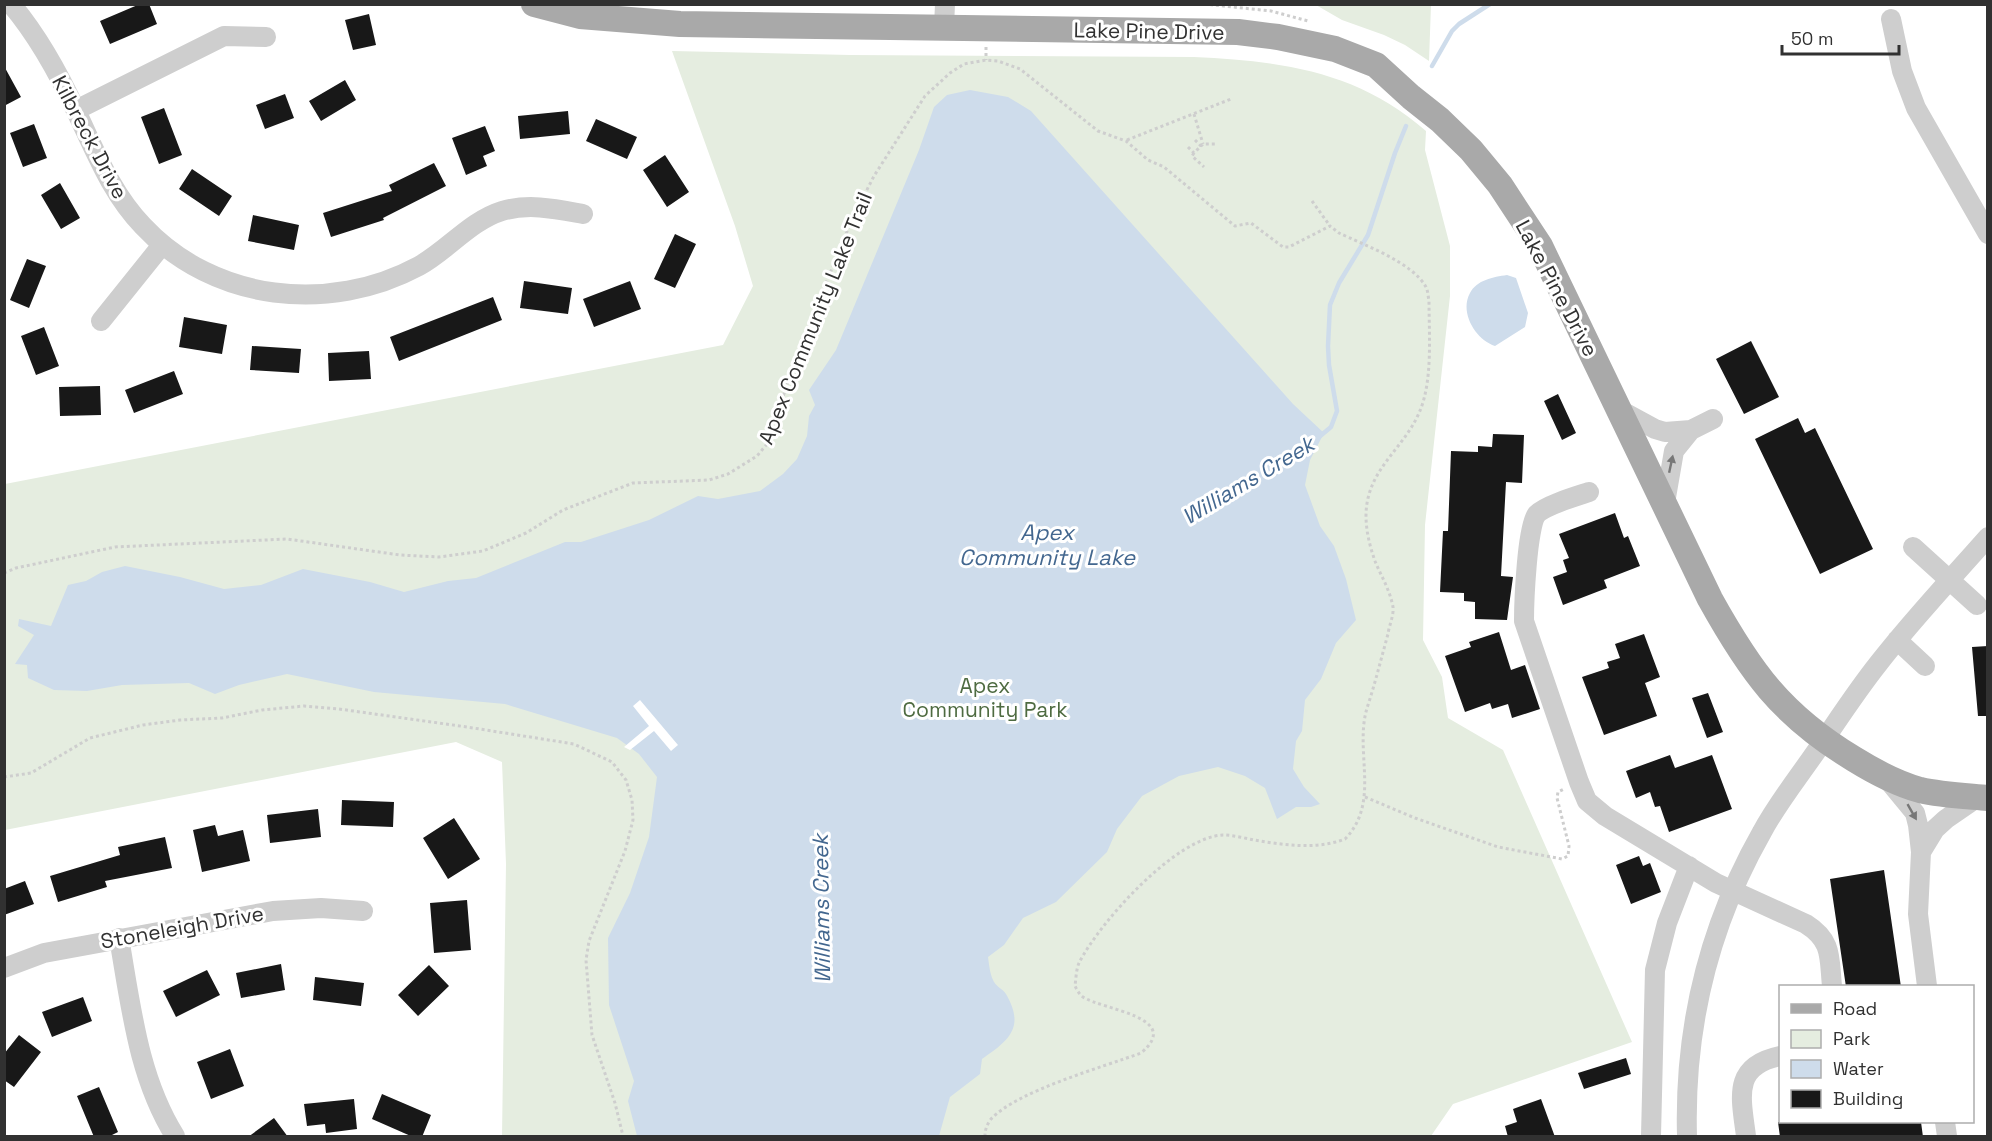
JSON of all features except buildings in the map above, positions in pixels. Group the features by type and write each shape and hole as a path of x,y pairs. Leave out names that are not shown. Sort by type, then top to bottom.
{"main road":[{"name":"Lake Pine Drive","path":"534,4 580,16 680,24 944,16 1238,32 1278,37 1335,49 1376,65 1471,150 1500,185 1540,246 1710,599 1750,667 1788,710 1824,741 1887,779 1922,790 1983,797"}],"street":[{"name":"Kilbreck Drive","path":"11,4 39,41 76,110 108,180 141,225 162,245 210,274 247,288 283,294 321,295 359,290 398,276 435,256 486,218 503,211 537,207 583,214"},
{"path":"1891,19 1902,71 1916,108 1983,213 1988,234"},
{"path":"76,110 224,36 266,37"},
{"path":"101,321 162,245"},
{"path":"1620,410 1665,432 1691,430 1713,419"},
{"path":"1665,503 1674,451 1691,430"},
{"path":"1589,492 1556,504 1538,514 1532,527 1524,603 1524,621 1587,801 1605,816 1716,883 1820,932 1828,947 1832,985"},
{"path":"1687,1137 1686,1093 1693,1024 1716,933 1732,890 1768,821 1857,692 1897,640 1988,537"},
{"path":"1913,547 1977,605"},
{"path":"1897,640 1925,666"},
{"path":"1887,779 1916,813 1921,852 1918,914 1927,985"},
{"path":"1921,852 1935,830 1946,819 1983,797"},
{"path":"1651,1137 1655,970 1666,923 1689,866"},
{"name":"Stoneleigh Drive","path":"4,968 44,953 273,911 321,908 363,911"},
{"path":"119,938 144,1067 156,1099 175,1137"},
{"path":"1746,1137 1741,1098 1745,1078 1752,1067 1763,1060 1779,1056"}],"path":[{"path":"986,50 986,60"},
{"name":"Apex Community Lake Trail","path":"4,573 16,568 104,549 286,539 400,555 439,557 483,552 526,533 563,510 633,483 709,480 729,474 757,456 767,444 816,308 852,219 874,176 925,96 950,73 964,64 986,60 1006,63 1020,69 1098,131 1126,141 1148,160 1164,167 1182,180 1235,226 1251,223 1283,246 1289,247 1330,226"},
{"path":"1126,141 1231,99"},
{"path":"1194,114 1202,145"},
{"path":"1195,140 1202,145 1216,144"},
{"path":"1202,145 1192,156 1204,167"},
{"path":"1188,147 1194,153"},
{"path":"985,1137 985,1130 990,1120 1026,1096 1141,1053 1150,1046 1155,1038 1154,1032 1145,1021 1083,997 1075,986 1078,966 1095,938 1153,874 1192,844 1208,837 1224,835 1299,845 1319,845 1345,839 1362,815 1365,798 1363,731 1394,610 1388,587 1374,559 1366,515 1369,495 1376,475 1412,429 1427,391 1429,313 1427,289 1417,277 1403,265 1330,226 1312,201"},
{"path":"4,777 31,773 90,738 143,725 222,718 262,710 304,706 467,727 574,744 612,762 626,780 632,800 633,820 625,851 589,941 586,960 592,1035 615,1103 623,1137"},
{"path":"1365,798 1498,847 1562,859 1568,856 1569,846 1557,798 1558,792 1579,782"}],"green space":[{"path":"1316,5 1431,5 1429,61 1405,45 1342,20"},
{"name":"Apex Community Park","path":"672,51 850,55 1194,57 1257,62 1288,66 1346,82 1400,111 1426,131 1425,150 1450,246 1450,296 1425,525 1423,640 1442,677 1448,718 1503,750 1632,1042 1453,1104 1431,1136 502,1136 506,864 502,762 456,742 5,830 5,484 723,345 753,286 735,226"}],"water":[{"name":"Apex Community Lake","path":"970,90 1008,97 1031,111 1293,404 1324,433 1310,460 1305,485 1320,526 1334,546 1346,579 1356,620 1336,643 1321,679 1305,700 1302,731 1296,741 1293,769 1304,787 1320,804 1311,807 1296,807 1277,819 1265,788 1245,776 1218,767 1179,776 1142,796 1117,829 1107,852 1056,902 1023,918 1004,945 988,957 994,982 1005,992 1012,1005 1014,1024 1012,1032 1007,1039 982,1059 980,1074 950,1097 939,1136 637,1136 628,1101 634,1081 609,1005 608,938 630,893 649,837 657,777 639,754 617,738 505,704 374,692 287,674 239,685 215,694 189,683 122,685 87,691 54,690 28,678 27,665 15,664 34,635 18,626 19,619 51,626 68,585 86,581 102,572 125,566 224,589 261,585 303,569 370,582 404,592 448,581 476,578 565,542 581,542 649,520 698,496 718,499 760,491 783,474 797,459 807,436 809,416 815,405 809,390 836,350 919,150 934,107 947,95"},
{"path":"1507,275 1516,278 1528,313 1525,327 1495,346 1482,338 1471,325 1467,301 1470,293 1481,282"}],"pier":[{"path":"640,700 678,745 671,751 654,731 630,750 624,747 649,726 633,706"}],"waterway":[{"name":"Williams Creek","path":"1432,66 1452,31 1490,4"},
{"name":"Williams Creek","path":"1319,437 1331,427 1337,411 1329,365 1330,305 1339,283 1368,235 1406,126"}]}
